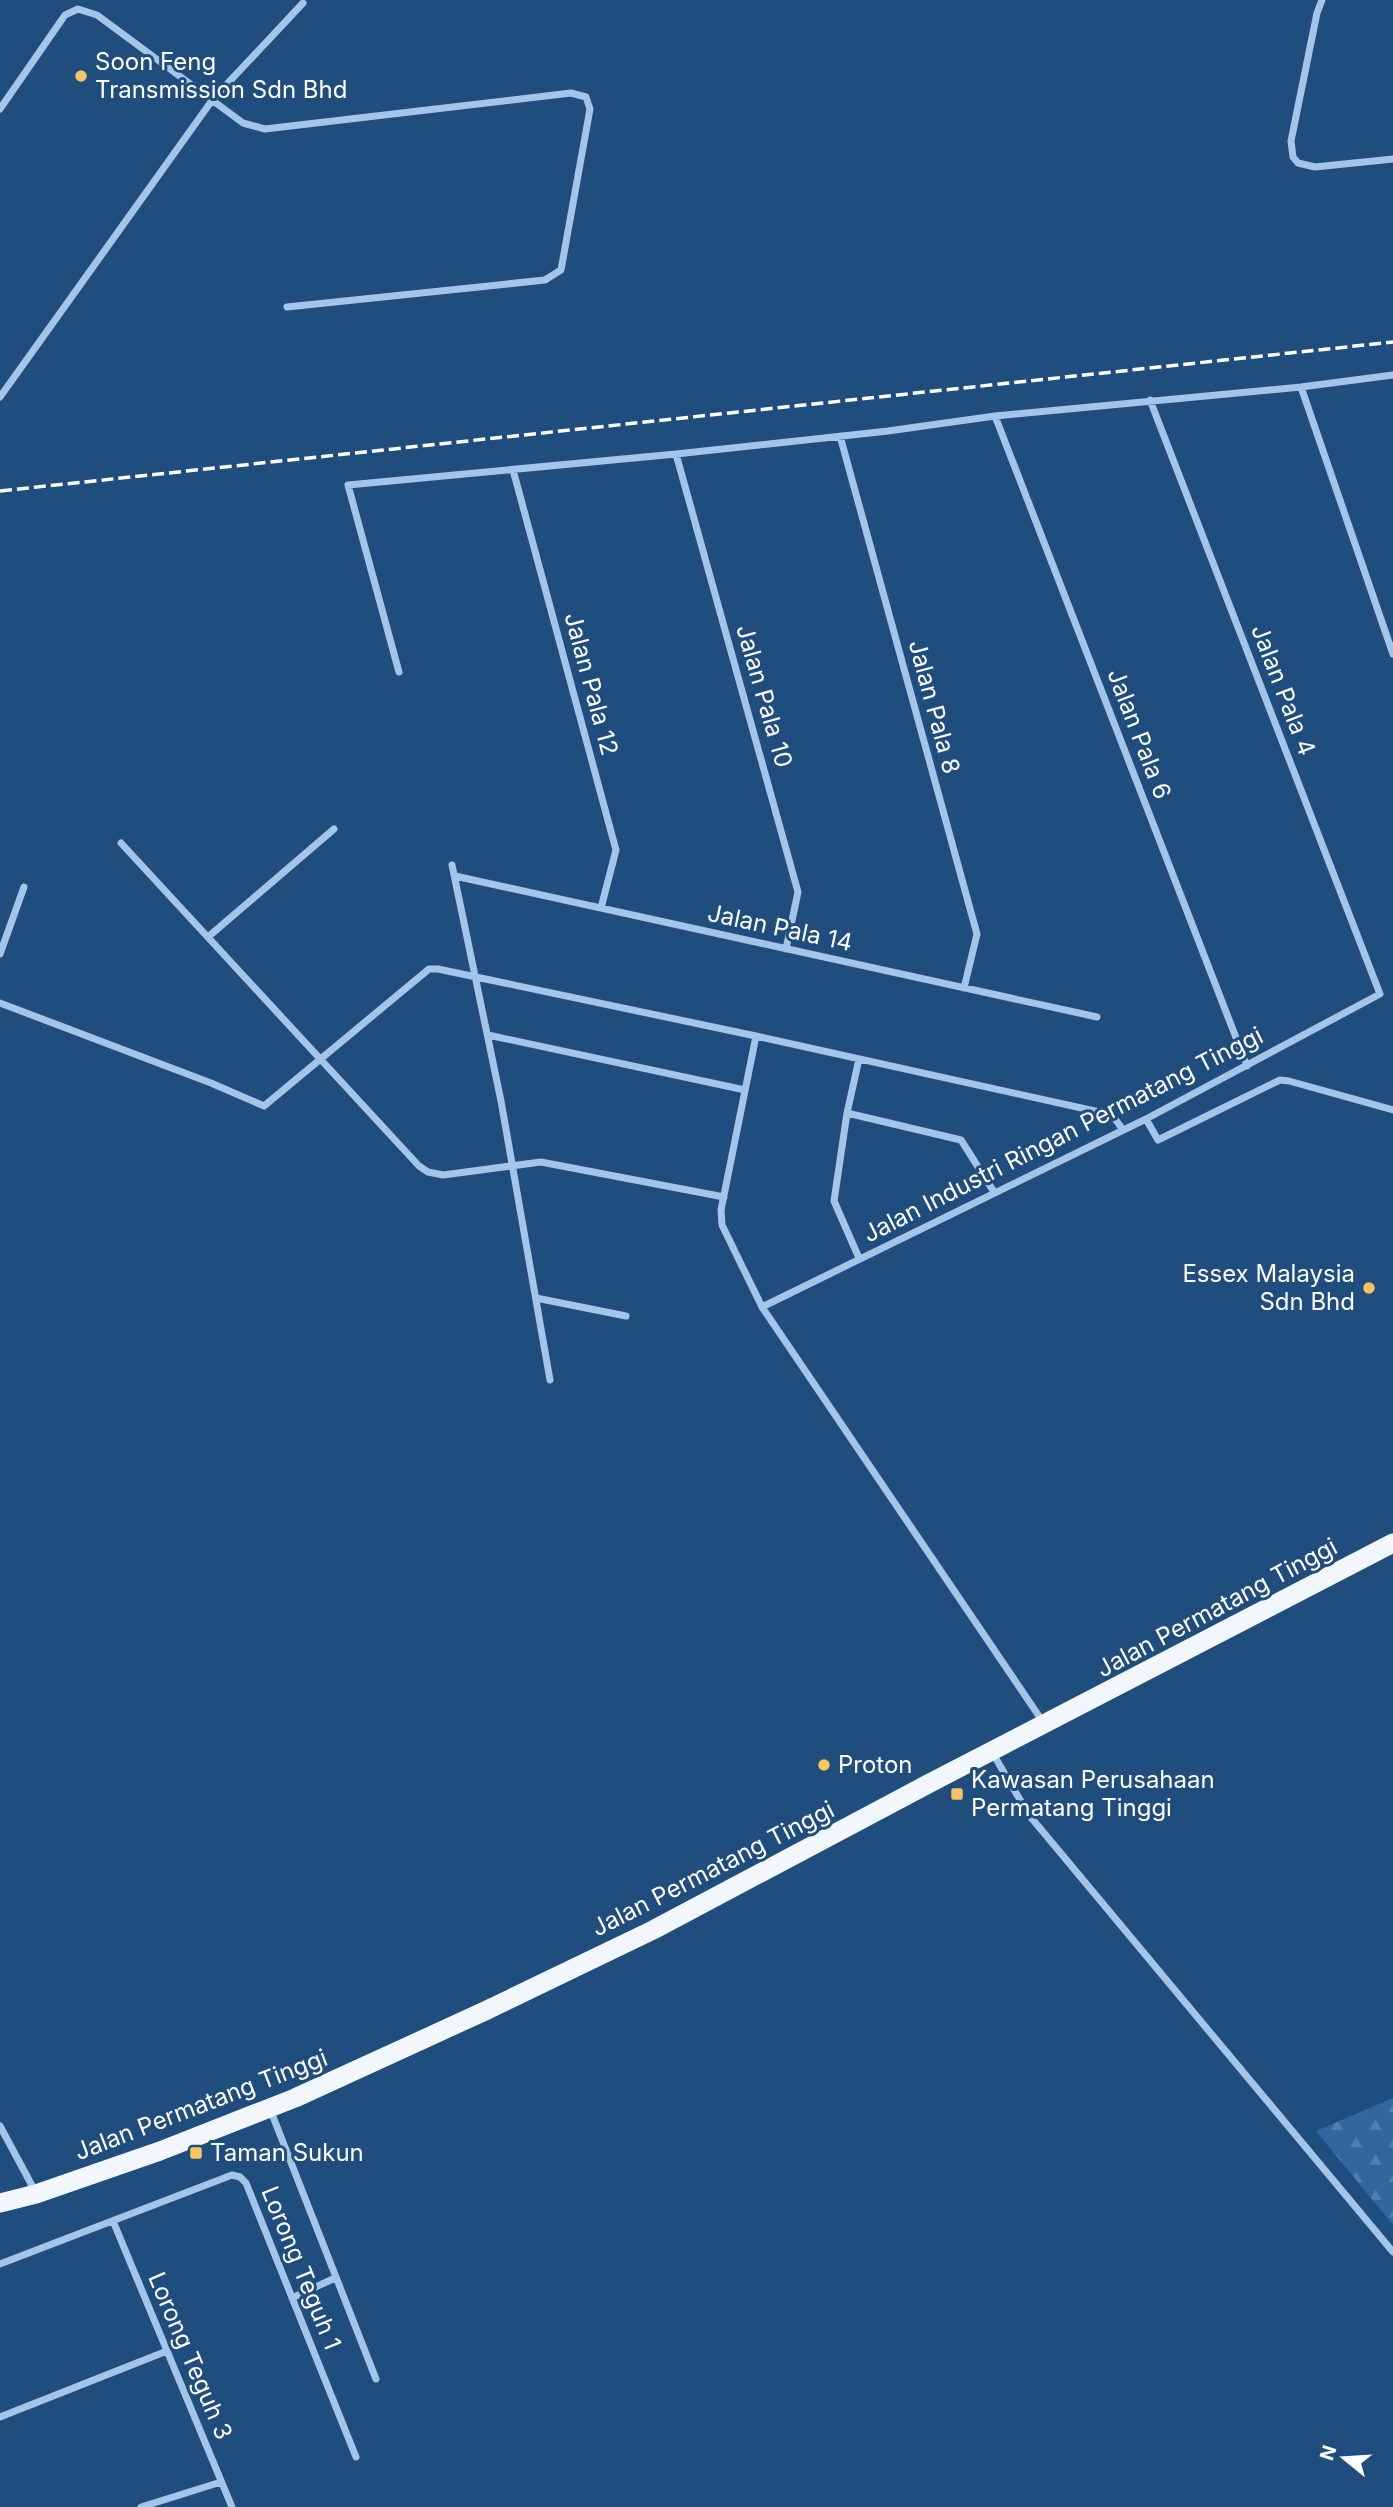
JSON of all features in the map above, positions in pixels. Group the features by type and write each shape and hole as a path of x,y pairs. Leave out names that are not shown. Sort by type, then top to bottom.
{"highway":[{"name":"Jalan Permatang Tinggi","path":"0,2210 36,2194 160,2151 270,2108 485,2011 653,1930 1393,1543"},
{"name":"Jalan Permatang Tinggi","path":"0,2203 36,2194"}],"street":[{"path":"1322,0 1291,141 1293,157 1298,163 1315,167 1393,159"},
{"path":"0,397 213,99 303,3"},
{"path":"0,109 65,15 78,9 97,15 243,123 265,129 571,93 586,97 590,109 561,270 545,280 287,307"},
{"path":"399,672 348,485 677,454 995,416 1301,387 1393,375"},
{"path":"1301,387 1393,654"},
{"name":"Jalan Pala 4","path":"1150,400 1380,994"},
{"name":"Jalan Pala 6","path":"995,416 1247,1066"},
{"name":"Jalan Pala 8","path":"839,436 976,934 964,988"},
{"name":"Jalan Pala 10","path":"677,454 799,892 786,948"},
{"name":"Jalan Pala 12","path":"513,470 616,850 601,908"},
{"path":"208,937 334,829"},
{"path":"121,843 419,1166 428,1172 443,1175 541,1162 724,1197"},
{"path":"452,865 513,1165 550,1380"},
{"name":"Jalan Pala 14","path":"455,876 1097,1017"},
{"path":"0,954 24,887"},
{"path":"0,1003 264,1106 429,969 756,1036 1104,1113 1113,1116 1123,1130"},
{"name":"Jalan Industri Ringan Permatang Tinggi","path":"762,1307 1146,1119 1380,994"},
{"path":"488,1035 745,1090"},
{"path":"756,1036 720,1219 762,1307 1045,1726"},
{"path":"859,1059 847,1113 834,1201 859,1258"},
{"path":"1146,1119 1158,1140 1280,1080 1393,1110"},
{"path":"847,1113 961,1140 994,1192"},
{"path":"536,1298 625,1316"},
{"path":"991,1752 1029,1815 1393,2252"},
{"path":"270,2108 376,2379"},
{"path":"0,2126 36,2194"},
{"name":"Lorong Teguh 1","path":"0,2264 232,2175 240,2177 246,2183 356,2457"},
{"name":"Lorong Teguh 3","path":"113,2221 232,2507"},
{"path":"292,2298 335,2278"},
{"path":"0,2417 167,2351"},
{"path":"141,2507 221,2482"}],"green space":[{"path":"1393,2098 1393,2225 1316,2131"}],"railway":[{"path":"0,491 1393,342"}],"place":[{"name":"Soon Feng Transmission Sdn Bhd","path":"81,76"},
{"name":"Essex Malaysia Sdn Bhd","path":"1369,1288"},
{"name":"Proton","path":"824,1765"},
{"name":"Kawasan Perusahaan Permatang Tinggi","path":"957,1794"},
{"name":"Taman Sukun","path":"196,2153"}]}
